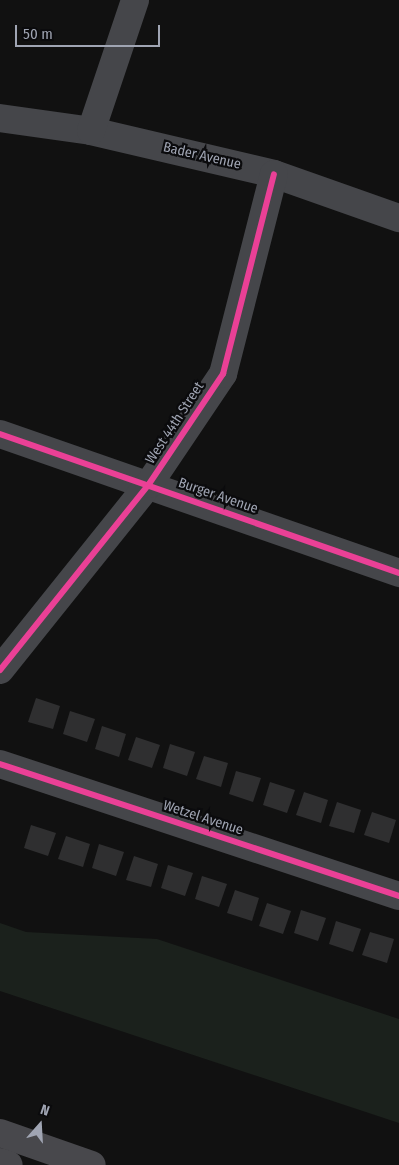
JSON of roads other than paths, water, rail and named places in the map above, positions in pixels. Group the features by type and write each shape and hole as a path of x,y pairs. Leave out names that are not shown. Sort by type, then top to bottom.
{"highway":[{"path":"0,1133 92,1165"},
{"path":"0,1162 9,1165"}],"street":[{"path":"91,131 135,0"},
{"name":"Bader Avenue","path":"0,118 91,131 274,174 399,218"},
{"name":"West 44th Street","path":"0,670 149,484 222,374 274,174"},
{"name":"Burger Avenue","path":"0,434 149,484 399,573"},
{"name":"Wetzel Avenue","path":"0,764 399,896"}]}
